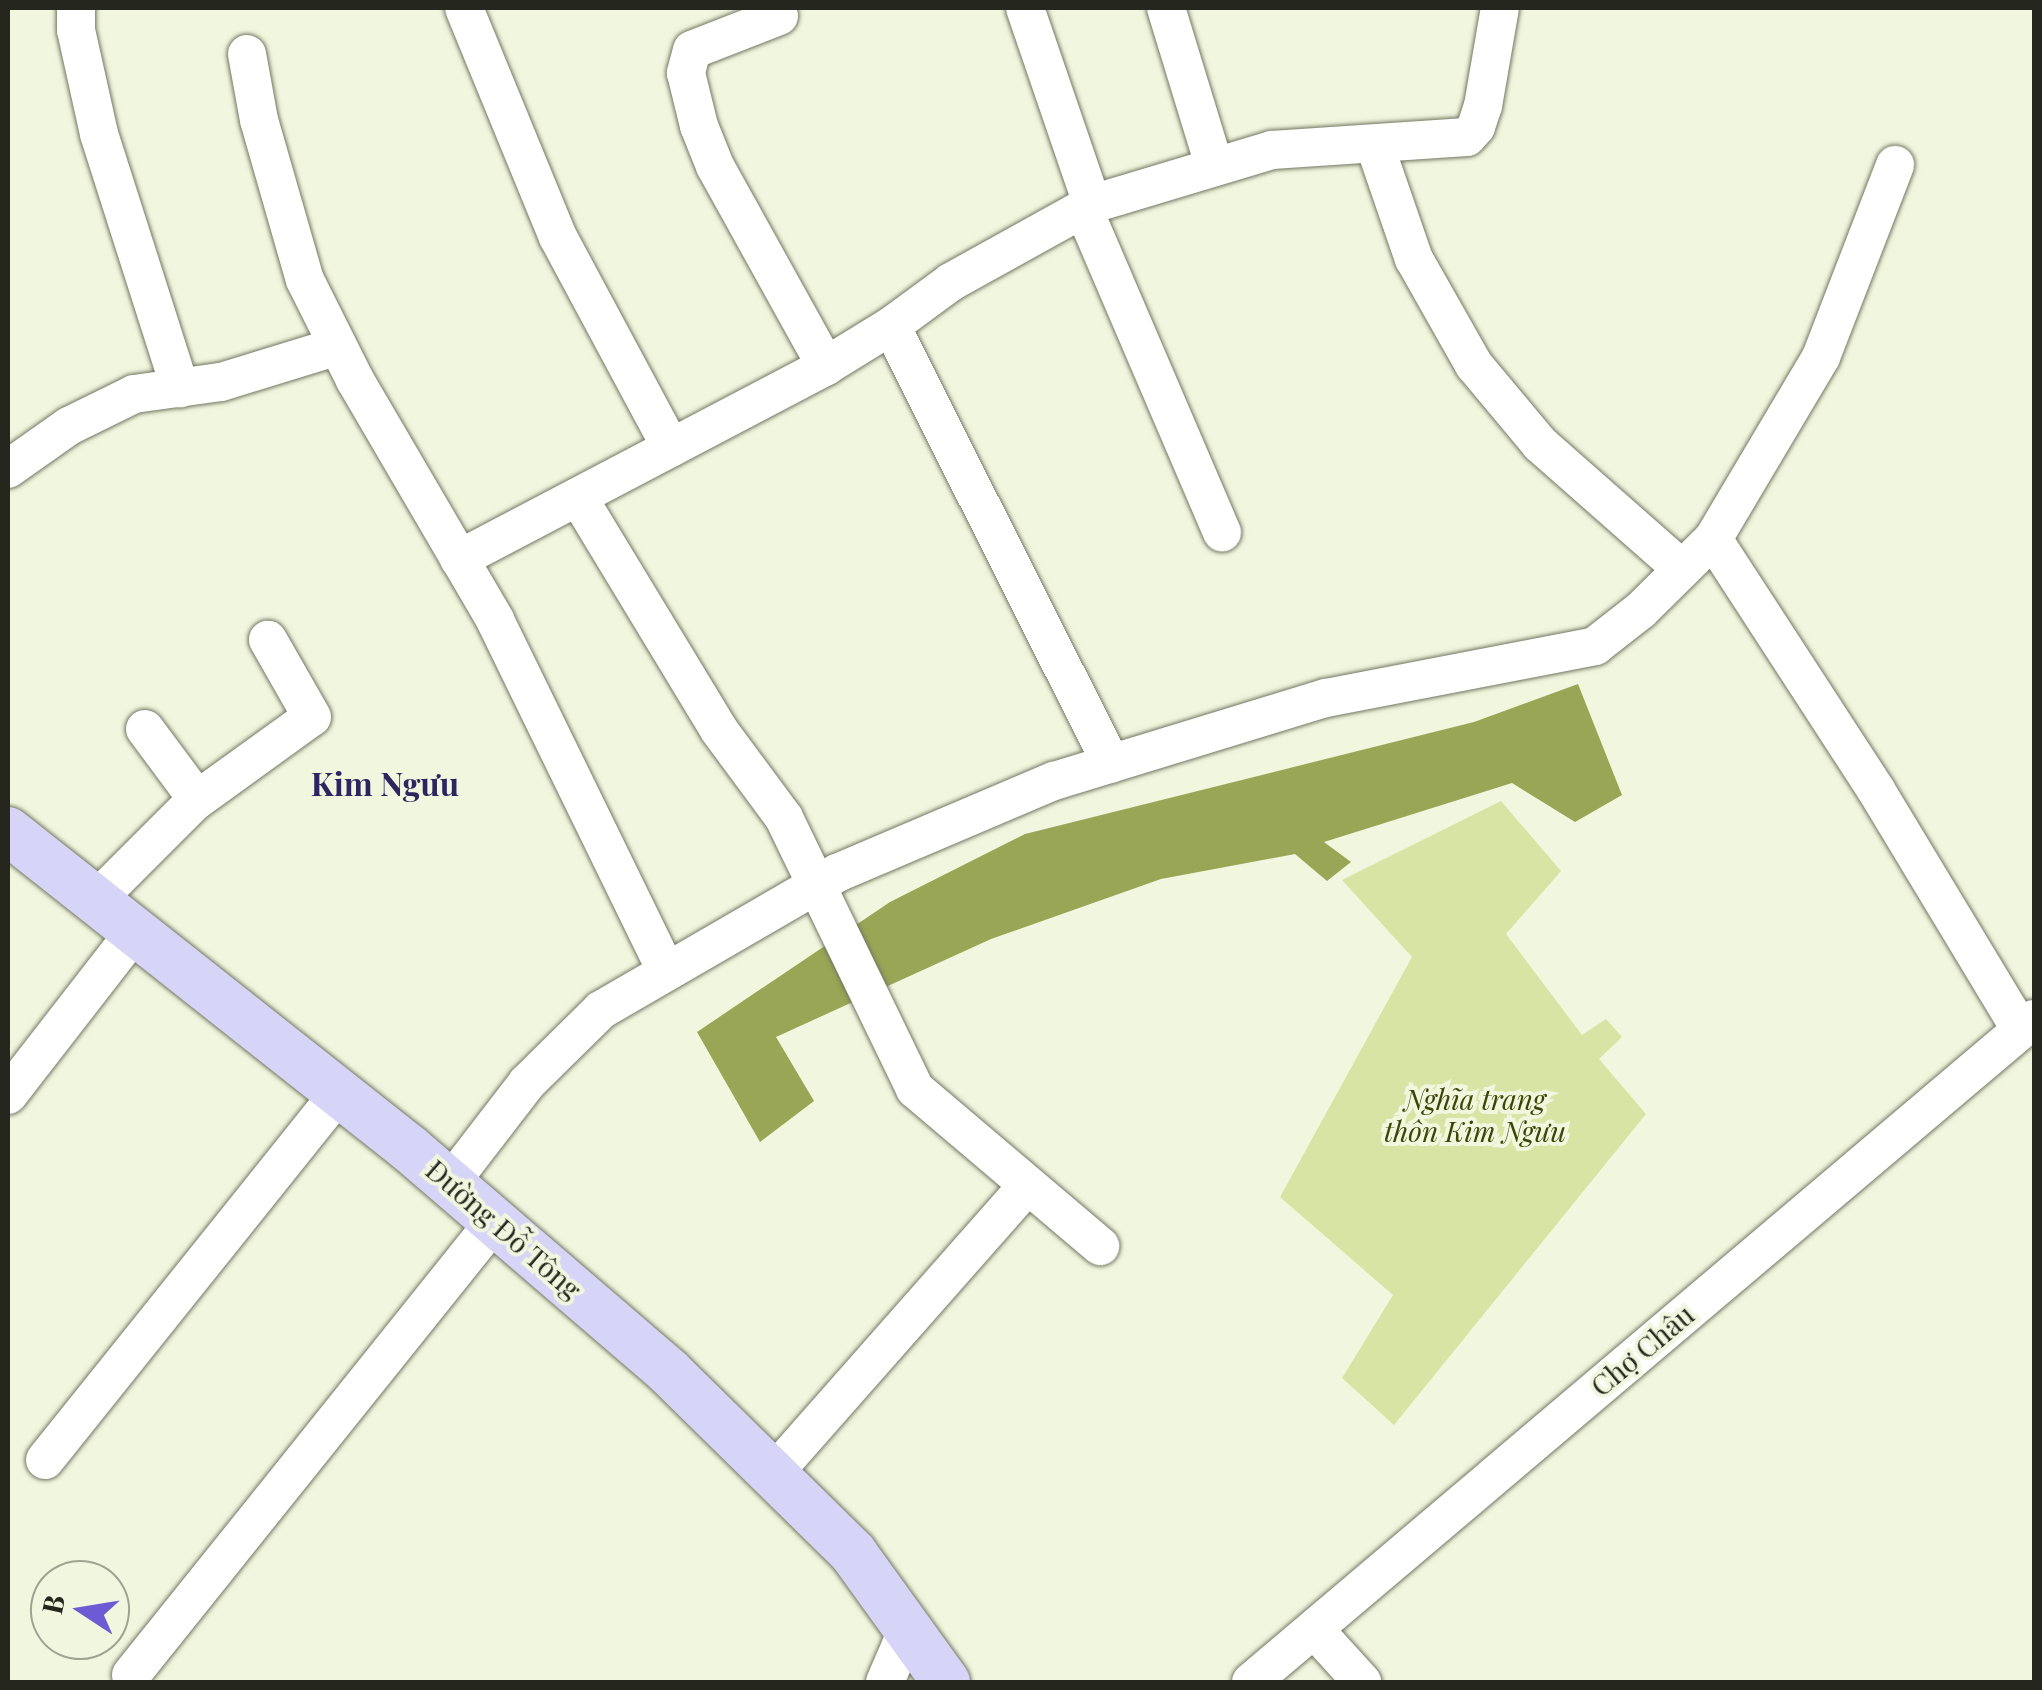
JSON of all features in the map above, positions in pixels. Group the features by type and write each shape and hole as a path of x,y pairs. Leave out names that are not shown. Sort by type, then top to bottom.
{"main road":[{"name":"Đường Đỗ Tông","path":"8,832 450,1183 669,1372 853,1554 946,1682"}],"street":[{"path":"76,8 76,30 99,134 180,388"},
{"path":"464,8 558,237 671,448"},
{"path":"1025,8 1087,206 1222,532"},
{"path":"1166,8 1214,165"},
{"path":"459,558 826,366 891,326 951,282 1087,206 1272,150 1462,139 1476,128 1500,8"},
{"path":"779,16 692,50 686,74 699,126 715,166 826,366"},
{"path":"247,54 259,120 305,280 338,346 495,620 666,971"},
{"path":"1375,146 1414,259 1474,365 1540,444 1682,569"},
{"path":"450,1183 527,1083 601,1010 666,971 1054,781 1326,698 1596,646 1713,538 1821,357 1895,165"},
{"path":"891,326 1110,764"},
{"path":"8,469 106,405 134,394 243,377 338,346"},
{"path":"578,497 718,730 778,809 915,1088 1100,1246"},
{"path":"1713,538 2028,1024"},
{"path":"96,900 198,799 312,717 268,640"},
{"path":"145,729 198,799"},
{"path":"8,1095 133,934"},
{"name":"Chợ Châu","path":"1251,1682 2028,1024"},
{"path":"45,1460 339,1093"},
{"path":"773,1474 1028,1185"},
{"path":"131,1675 495,1221"},
{"path":"1314,1629 1362,1682"},
{"path":"885,1682 900,1645 914,1633"}],"green space":[{"name":"Nghĩa trang thôn Kim Ngưu","path":"1501,801 1561,871 1506,934 1582,1035 1606,1019 1622,1037 1599,1059 1646,1114 1394,1425 1342,1378 1393,1295 1280,1197 1412,957 1342,880"}],"shaded area":[{"path":"1578,684 1622,795 1575,822 1512,783 1324,842 1351,862 1327,881 1295,854 1161,879 991,939 776,1037 814,1101 760,1142 697,1032 890,902 1025,834 1474,722"}],"district":[{"name":"Kim Ngưu","path":"385,783"}]}
